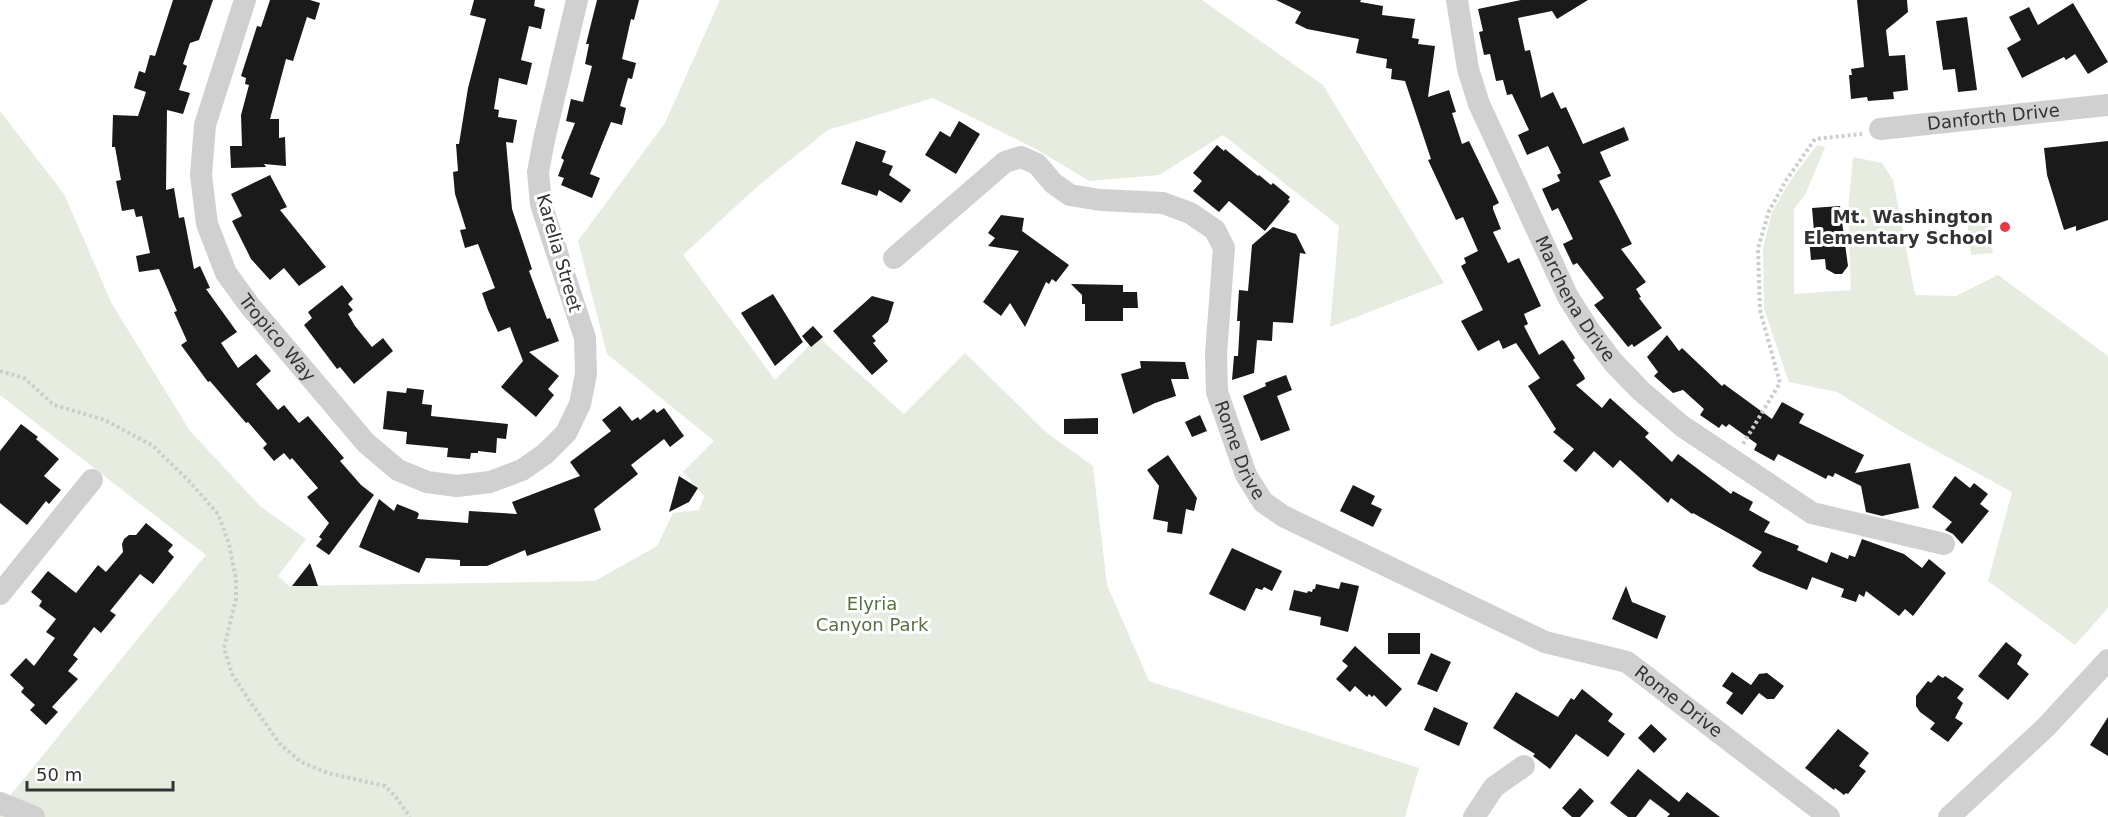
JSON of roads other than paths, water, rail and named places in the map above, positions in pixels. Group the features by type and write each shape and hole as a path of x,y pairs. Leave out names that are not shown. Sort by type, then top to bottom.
{"street":[{"name":"Tropico Way","path":"245,0 206,125 201,175 207,224 226,273 250,306 366,443 398,470 427,482 458,486 490,482 522,470 538,460 566,433"},
{"name":"Karelia Street","path":"566,433 580,404 586,374 585,338 541,204 538,172 578,0"},
{"name":"Marchena Drive","path":"1457,0 1468,69 1479,104 1568,297 1588,330 1607,354 1641,391 1682,426 1812,513 1944,544"},
{"name":"Danforth Drive","path":"1880,129 2108,105"},
{"name":"Rome Drive","path":"894,258 1005,162 1021,157 1036,164 1053,183 1070,195 1100,200 1163,203 1190,213 1215,230 1224,248 1216,354 1217,392 1246,475 1263,502 1283,516 1545,642 1627,662 1829,817"},
{"path":"2,587 92,480"},
{"path":"1949,817 2046,727 2108,660"},
{"path":"1474,817 1494,787 1524,766"},
{"path":"0,803 34,817"}],"place":[{"name":"Mt. Washington Elementary School","path":"2005,227"}],"park label":[{"name":"Elyria Canyon Park","path":"872,614"}]}
